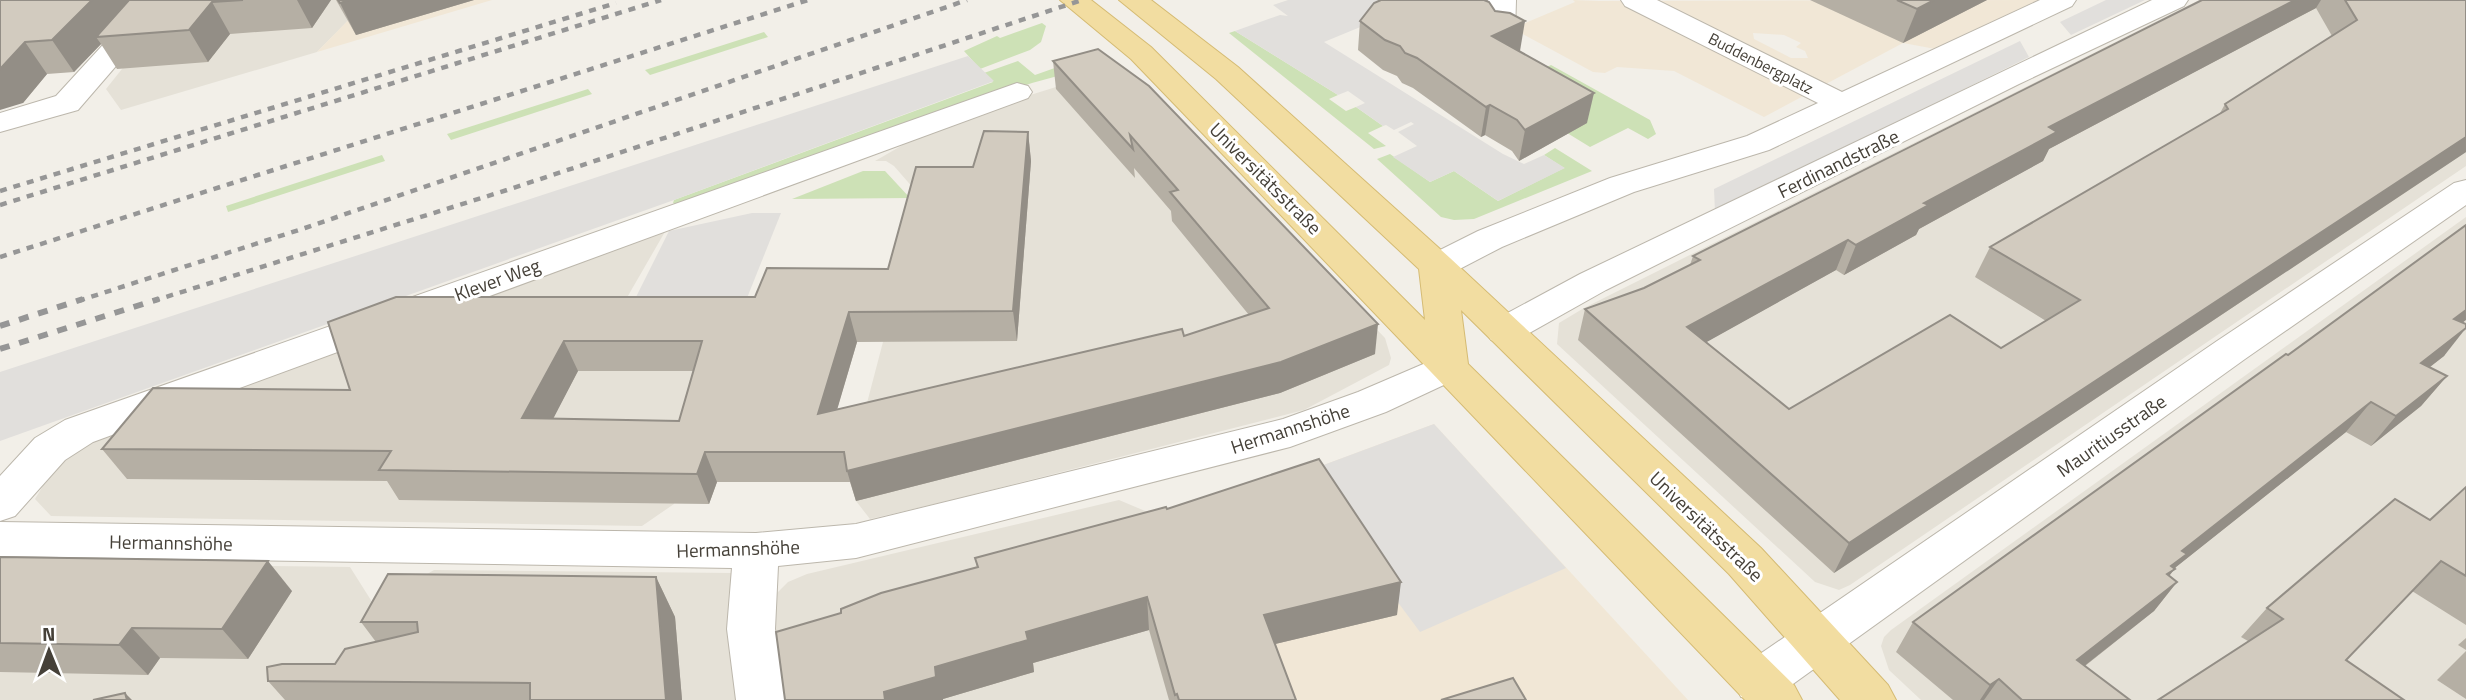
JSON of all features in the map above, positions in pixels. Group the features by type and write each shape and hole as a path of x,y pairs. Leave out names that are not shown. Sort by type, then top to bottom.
{"main road":[{"name":"Universitätsstraße","path":"1074,0 1142,54 1768,691"},
{"name":"Universitätsstraße","path":"1132,0 1227,73 1437,266 1745,561 1871,700"},
{"path":"1437,266 1449,366 1504,331"}],"street":[{"path":"0,123 67,103 159,0"},
{"name":"Buddenbergplatz","path":"1635,0 1679,12 1841,103"},
{"path":"1437,266 1490,239 1610,190 1758,143 2062,0"},
{"name":"Ferdinandstraße","path":"1504,331 1593,282 2008,78 2174,0"},
{"name":"Klever Weg","path":"0,504 50,449 90,426 1017,92"},
{"name":"Mauritiusstraße","path":"1768,691 1820,641 2231,350 2466,190"},
{"name":"Hermannshöhe","path":"0,539 756,551 856,541 1290,432 1372,401 1449,366"},
{"path":"403,589 427,545"},
{"path":"756,551 751,629 761,700"}],"shaded area":[{"path":"177,0 368,0 317,52 121,110 106,89"},
{"path":"368,0 492,0 317,52"},
{"path":"1288,0 1385,0 1371,6 1387,16 1324,42 1503,154 1524,164 1544,155 1565,168 1498,201 1454,171 1430,182 1393,157 1417,146 1398,132 1414,124 1411,122 1394,130 1383,126 1356,107 1365,103 1348,91 1338,95 1235,31 1280,15 1288,16 1273,5"},
{"path":"1573,0 2046,0 1941,50 1903,43 1764,117 1674,71 1617,67 1605,73 1593,72 1517,31 1518,26 1575,2","holes":["1753,33 1784,35 1801,43 1796,47 1805,51 1808,58 1791,58 1754,39"]},
{"path":"2106,0 2145,0 2071,35 2060,22"},
{"path":"2199,0 2466,0 2466,166 1850,585 1839,590 1815,582 1557,344 1559,323 1584,308"},
{"path":"2020,41 2029,57 1715,212 1714,189"},
{"path":"968,56 994,81 674,200 0,441 0,372"},
{"path":"1123,66 1385,338 1391,358 1389,365 1304,410 870,519 856,501 851,464 921,197 894,166 886,161 875,161 941,123"},
{"path":"752,213 781,213 737,323 623,323 669,231"},
{"path":"2466,217 2466,700 1921,700 1889,670 1881,646 1884,637 1891,630"},
{"path":"666,230 610,327 739,327 697,451 674,504 642,526 51,516 35,499 52,471 73,447"},
{"path":"1434,424 1688,700 1220,700 1302,473"},
{"path":"1434,424 1566,568 1420,632 1302,473"},
{"path":"1119,500 1157,516 1220,700 0,700 0,562 350,567 374,605 434,570 732,573 775,595 788,582 807,574"}],"green space":[{"path":"1042,23 1046,26 1041,42 1030,50 980,69 964,51 997,36 1000,38"},
{"path":"1235,31 1338,95 1329,99 1346,111 1356,107 1383,126 1368,133 1386,146 1374,149 1229,33"},
{"path":"764,32 768,37 650,75 645,70"},
{"path":"1018,61 1035,75 1066,64 1076,71 1032,83 677,205 673,203 674,200 993,82 984,73"},
{"path":"1551,65 1650,120 1656,134 1648,139 1628,128 1590,147 1497,90"},
{"path":"588,89 592,94 451,140 447,134"},
{"path":"1555,148 1592,171 1474,219 1454,220 1441,217 1377,159 1390,154 1430,182 1454,171 1498,201 1564,168 1544,155"},
{"path":"382,155 385,161 228,212 226,206"},
{"path":"863,171 885,171 910,198 792,199"}],"building":[{"path":"0,0 92,0 52,40 25,42 0,69"},
{"path":"129,0 243,0 212,2 189,30 96,37"},
{"path":"1381,0 1489,2 1495,11 1510,13 1525,21 1492,36 1594,93 1525,130 1517,120 1490,105 1486,107 1360,21 1374,3"},
{"path":"1897,0 1934,0 1917,9"},
{"path":"2202,0 2295,0 2049,127 2057,132 1924,203 1929,205 1856,245 1848,240 1687,327 1789,409 1950,315 2001,348 2080,300 1990,247 2228,109 2225,104 2357,20 2345,0 2466,0 2466,137 1849,543 1585,309 1644,288 1700,260 1693,256"},
{"path":"1098,49 1149,86 1378,324 1281,362 847,471 844,452 705,452 697,474 379,470 391,451 102,449 153,388 350,390 328,322 396,297 755,297 767,268 888,269 916,167 973,167 984,131 1028,132 1013,311 849,312 818,414 1182,329 1184,336 1269,308 1170,192 1178,190 1130,135 1133,149 1053,61","holes":["564,341 702,341 679,421 522,418"]},
{"path":"2466,225 2466,310 2454,319 2466,324 2466,328 2421,363 2447,376 2396,416 2371,402 2182,551 2187,554 2171,566 2175,569 2167,574 2177,582 2077,660 2130,700 2022,700 1999,679 1990,685 1913,622 2288,355"},
{"path":"1319,459 1401,582 1264,615 1296,700 1179,700 1177,694 1175,695 1147,597 1026,632 1028,640 935,667 936,677 884,692 885,700 785,700 776,632 841,613 841,609 881,593 978,567 975,558 1166,507 1167,509"},
{"path":"2466,487 2466,576 2441,561 2346,660 2404,700 2158,700 2283,619 2267,608 2395,499 2430,520"},
{"path":"0,557 268,561 222,629 132,628 119,645 0,643"},
{"path":"388,574 656,577 666,700 530,700 530,683 268,681 267,667 282,664 335,664 345,649 418,632 417,622 361,622"},
{"path":"1513,678 1526,700 1441,700"},
{"path":"125,693 127,700 93,700"}],"railway":[{"path":"0,205 661,0"},
{"path":"0,257 808,0"},
{"path":"78,301 305,228 967,0"},
{"path":"153,301 507,190 1082,0"},
{"path":"0,191 616,3"},
{"path":"0,326 83,299"},
{"path":"0,349 159,299"}]}
